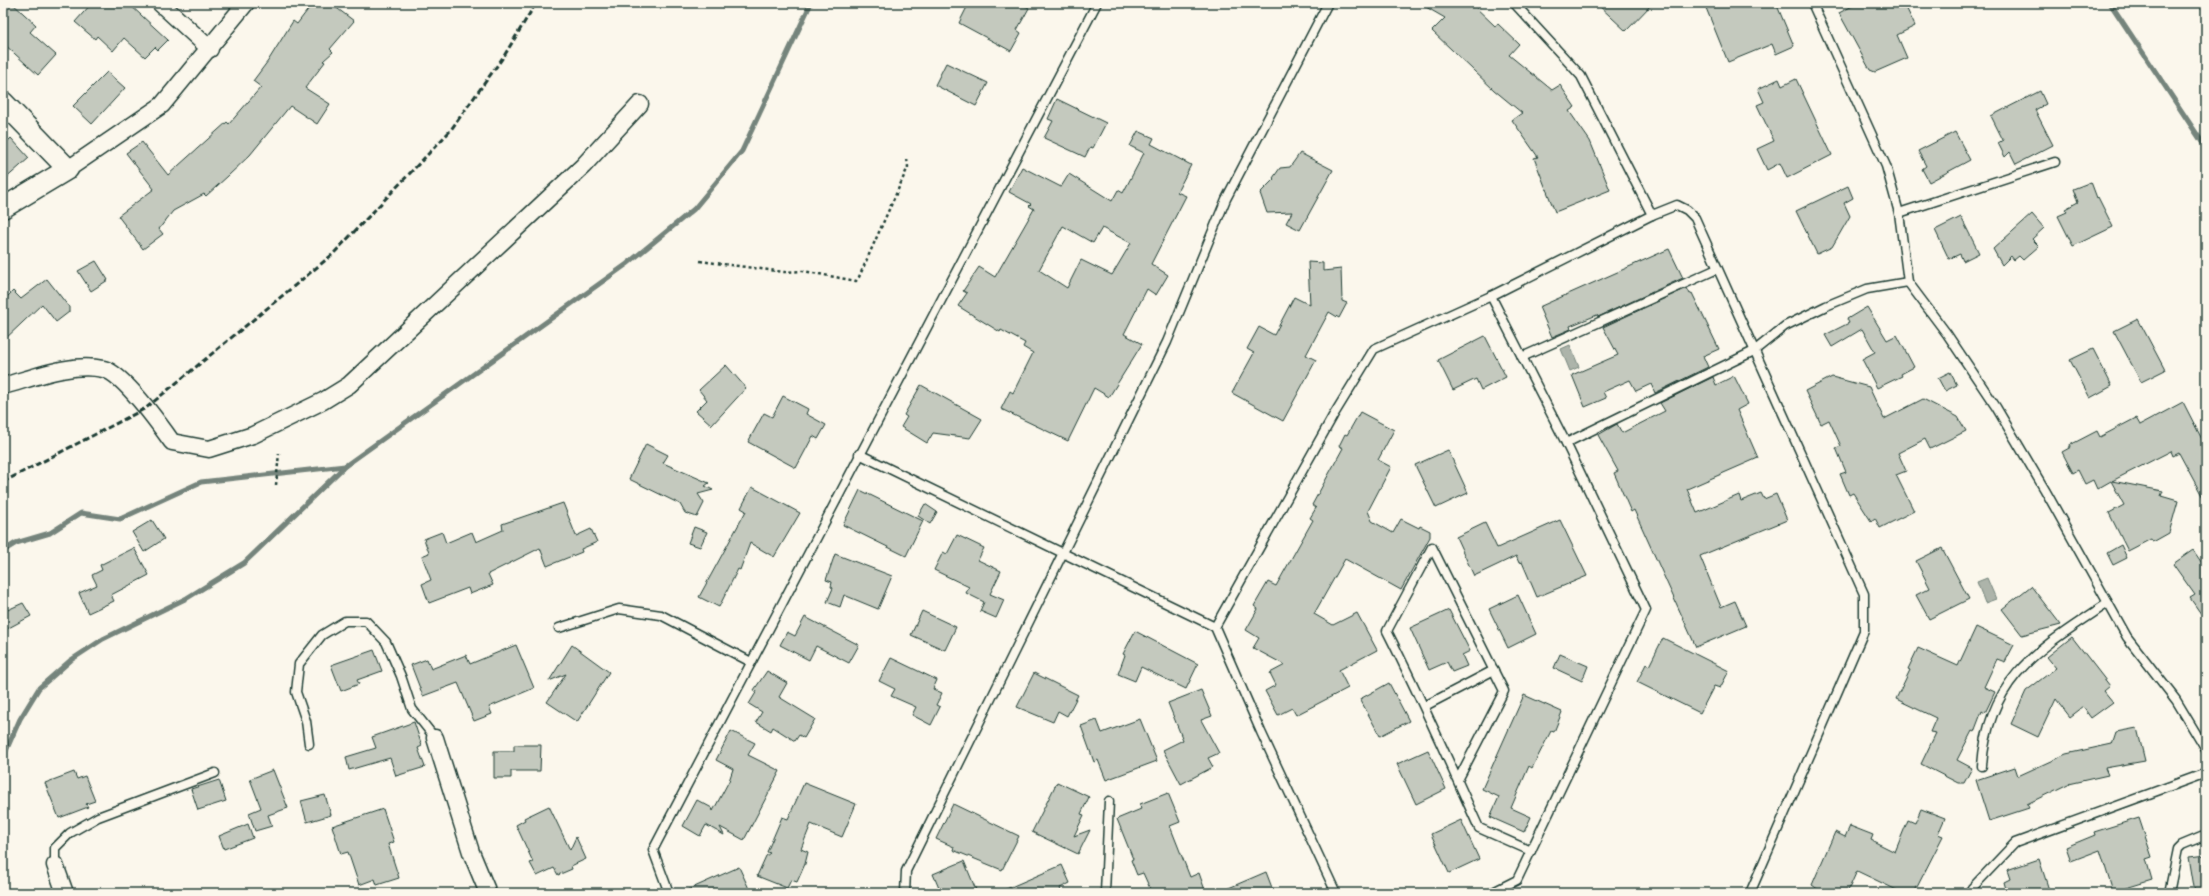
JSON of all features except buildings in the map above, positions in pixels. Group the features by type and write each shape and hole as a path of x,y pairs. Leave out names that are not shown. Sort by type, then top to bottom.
{"street":[{"path":"160,3 210,49"},
{"path":"3,208 68,169 162,105 210,49 246,3"},
{"path":"3,102 68,169"},
{"path":"3,386 66,370 104,369 118,379 146,408 172,442 209,449 253,435 323,401 349,385 582,166 640,104"},
{"path":"435,738 471,852 488,893"},
{"path":"55,865 65,893"}],"lane":[{"path":"669,893 653,850 859,454 1097,3"},
{"path":"905,893 906,871 1167,342 1226,198 1328,3"},
{"path":"1514,3 1581,76 1652,215"},
{"path":"1812,3 1886,166 1899,213 1908,282 1947,334 1996,407 2127,637 2176,700 2206,750"},
{"path":"1899,213 2055,162"},
{"path":"1215,627 1333,416 1374,349 1492,296 1652,215 1677,205 1686,210 1695,218 1864,594 1864,631 1750,893"},
{"path":"1522,357 1717,269"},
{"path":"1566,443 1754,351 1785,326 1826,306 1867,289 1908,282"},
{"path":"1491,893 1517,880 1646,610 1566,443 1492,296"},
{"path":"859,454 1215,627 1260,732 1336,893"},
{"path":"1458,780 1504,691 1432,547 1388,631 1425,706 1479,828 1531,851"},
{"path":"1982,766 1988,725 2008,685 2017,671 2047,645 2108,603"},
{"path":"559,628 618,610 661,615 751,662"},
{"path":"309,744 306,721 296,692 299,664 322,635 345,621 366,621 386,642 401,676 412,709 435,738"},
{"path":"1425,706 1494,670"},
{"path":"55,865 55,848 70,833 98,817 215,773"},
{"path":"1969,893 2015,843 2206,773"},
{"path":"1105,893 1109,801"},
{"path":"2169,893 2178,849 2182,844 2206,836"}],"path":[{"path":"700,261 784,272 803,271 856,281 859,278 908,167 907,158"},
{"path":"276,485 279,453"}],"shaded area":[{"path":"1570,345 1579,367 1570,371 1561,349"},
{"path":"1987,578 1996,599 1985,603 1977,582"}],"waterway":[{"path":"3,761 20,719 39,688 71,660 103,639 187,598 244,563 345,466 627,264 694,209 742,151 811,3"},
{"path":"2110,3 2206,148"},
{"path":"3,551 16,543 50,533 81,513 120,519 201,482 345,466"}],"railway":[{"path":"3,482 146,408 333,254 450,131 504,56 536,3"}]}
